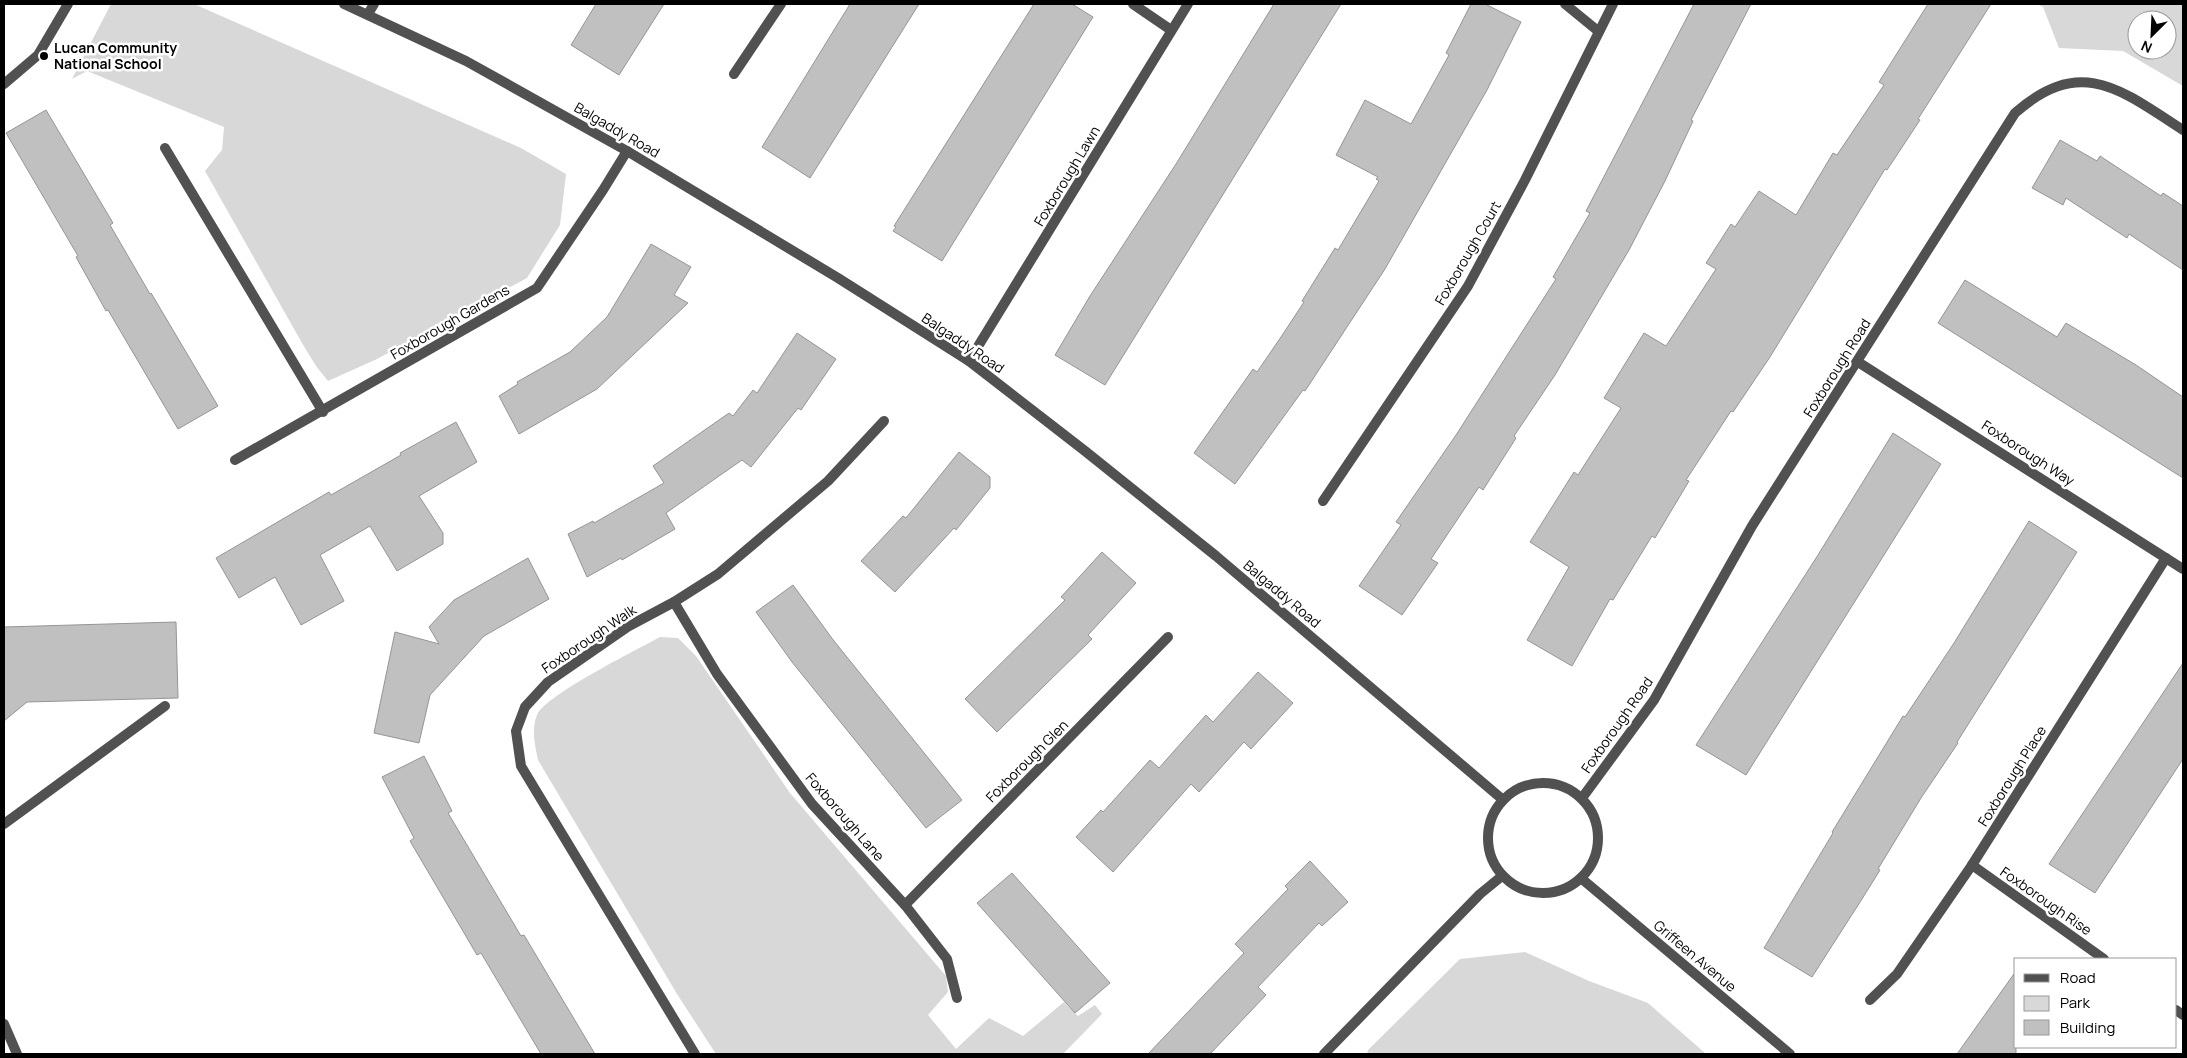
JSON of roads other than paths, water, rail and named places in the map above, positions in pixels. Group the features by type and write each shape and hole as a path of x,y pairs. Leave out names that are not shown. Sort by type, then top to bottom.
{"street":[{"path":"4,84 38,55 68,4"},
{"name":"Balgaddy Road","path":"344,4 466,61 627,151 838,278 969,361 1216,556 1502,799"},
{"path":"368,14 374,4"},
{"path":"734,74 781,4"},
{"path":"1133,4 1171,30"},
{"name":"Foxborough Lawn","path":"969,361 1188,4"},
{"path":"1565,4 1598,31"},
{"name":"Foxborough Court","path":"1322,501 1468,286 1526,180 1613,4"},
{"name":"Foxborough Road","path":"1582,798 1654,700 1752,526 2015,113 2045,90 2068,83 2104,85 2121,91 2183,130"},
{"path":"165,148 323,412"},
{"name":"Foxborough Gardens","path":"235,460 323,412 476,321 538,288 584,220 627,151"},
{"name":"Foxborough Way","path":"1858,362 2183,569"},
{"name":"Foxborough Walk","path":"695,1054 521,766 516,731 525,707 548,682 629,626 674,602 718,574 780,524 828,481 884,421"},
{"name":"Foxborough Place","path":"1870,1000 1897,974 1972,865 2166,558"},
{"name":"Foxborough Lane","path":"674,602 717,674 812,804 905,905 947,959 958,998"},
{"name":"Foxborough Glen","path":"905,905 1168,637"},
{"path":"4,824 165,706"},
{"path":"1533,783 1550,783 1567,788 1582,798 1593,813 1598,831 1597,849 1591,866 1582,879 1564,889 1548,893 1532,892 1516,887 1502,876 1493,863 1488,847 1488,830 1493,814 1502,799 1517,789 1533,783"},
{"name":"Foxborough Rise","path":"1972,865 2103,958"},
{"path":"1324,1054 1429,949 1480,894 1502,876"},
{"name":"Griffeen Avenue","path":"1582,879 1790,1054"},
{"path":"4,1024 17,1054"}],"place":[{"name":"Lucan Community National School","path":"44,56"}]}
